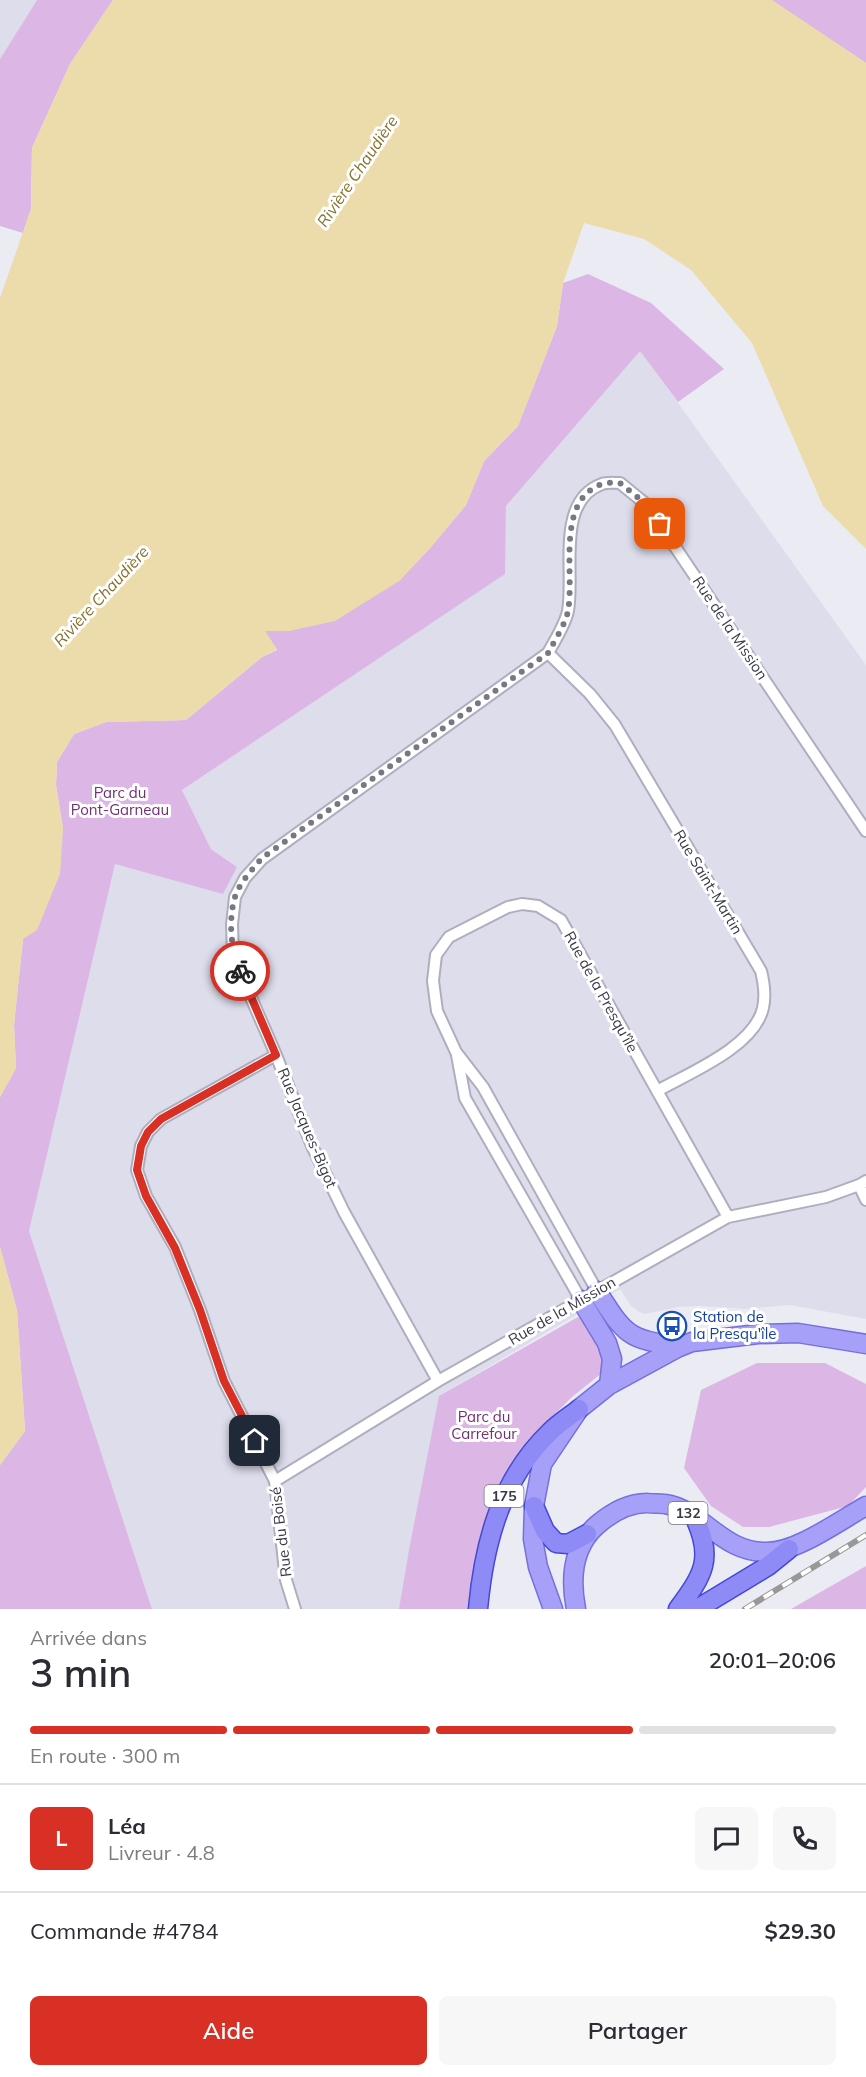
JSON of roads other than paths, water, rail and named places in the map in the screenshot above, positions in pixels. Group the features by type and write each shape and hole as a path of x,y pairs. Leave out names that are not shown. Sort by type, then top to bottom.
{"highway":[{"name":"175","path":"478,1609 481,1577 496,1512 512,1481 533,1450 551,1431 579,1409"},
{"path":"534,1506 545,1531 556,1543 568,1544 587,1534"},
{"path":"678,1609 700,1577 705,1560 703,1536 695,1518"},
{"path":"697,1609 768,1566 789,1550"}],"main road":[{"path":"589,1296 622,1329 639,1339 680,1346"},
{"path":"589,1296 612,1359 609,1386"},
{"path":"553,1609 538,1567 533,1539 534,1506 542,1464 579,1409 609,1386 680,1346 692,1342 758,1334 798,1333 866,1344"},
{"path":"835,1339 866,1353"},
{"name":"132","path":"576,1609 573,1573 576,1555 587,1534 611,1514 640,1503 666,1504 682,1509 720,1537 743,1548 768,1552 789,1550 866,1506"}],"street":[{"name":"Rue de la Mission","path":"548,653 568,612 571,528 574,510 583,495 603,484 620,483 647,505 866,831"},
{"name":"Rue Jacques-Bigot","path":"438,1381 344,1212 312,1146 233,956 232,924 235,897 245,878 262,858 548,653"},
{"name":"Rue Saint-Martin","path":"548,653 590,694 615,725 761,971 765,990 764,1008 758,1022 743,1039 721,1055 657,1091"},
{"name":"Rue de la Presqu'île","path":"589,1296 483,1087 456,1052 437,1011 433,981 436,955 449,938 508,907 522,904 538,906 561,920 728,1216"},
{"name":"Rue de la Presqu'île","path":"456,1052 465,1098 589,1296"},
{"name":"Rue du Boisé","path":"276,1055 161,1119 148,1132 141,1146 137,1170 146,1196 175,1248 188,1279 224,1381 275,1481 286,1580 295,1609"},
{"name":"Rue de la Mission","path":"275,1481 438,1381 728,1216 826,1197 863,1183"},
{"path":"863,1183 866,1200"}],"water":[{"name":"Rivière Chaudière","path":"113,0 772,0 866,63 866,549 823,506 752,343 691,270 644,239 584,223 563,283 557,326 518,426 484,461 466,505 399,581 335,621 289,631 265,631 277,649 262,657 186,720 106,722 74,734 57,762 56,785 63,829 60,874 37,930 23,939 14,1025 16,1068 0,1097 0,298 31,209 32,148 70,64"},
{"path":"0,1247 17,1310 25,1431 0,1465"}],"railway":[{"path":"745,1609 866,1535"}],"place":[{"name":"Station de la Presqu'île","path":"672,1326"}],"park label":[{"name":"Parc du Pont-Garneau","path":"120,802"},
{"name":"Parc du Carrefour","path":"484,1426"}]}
